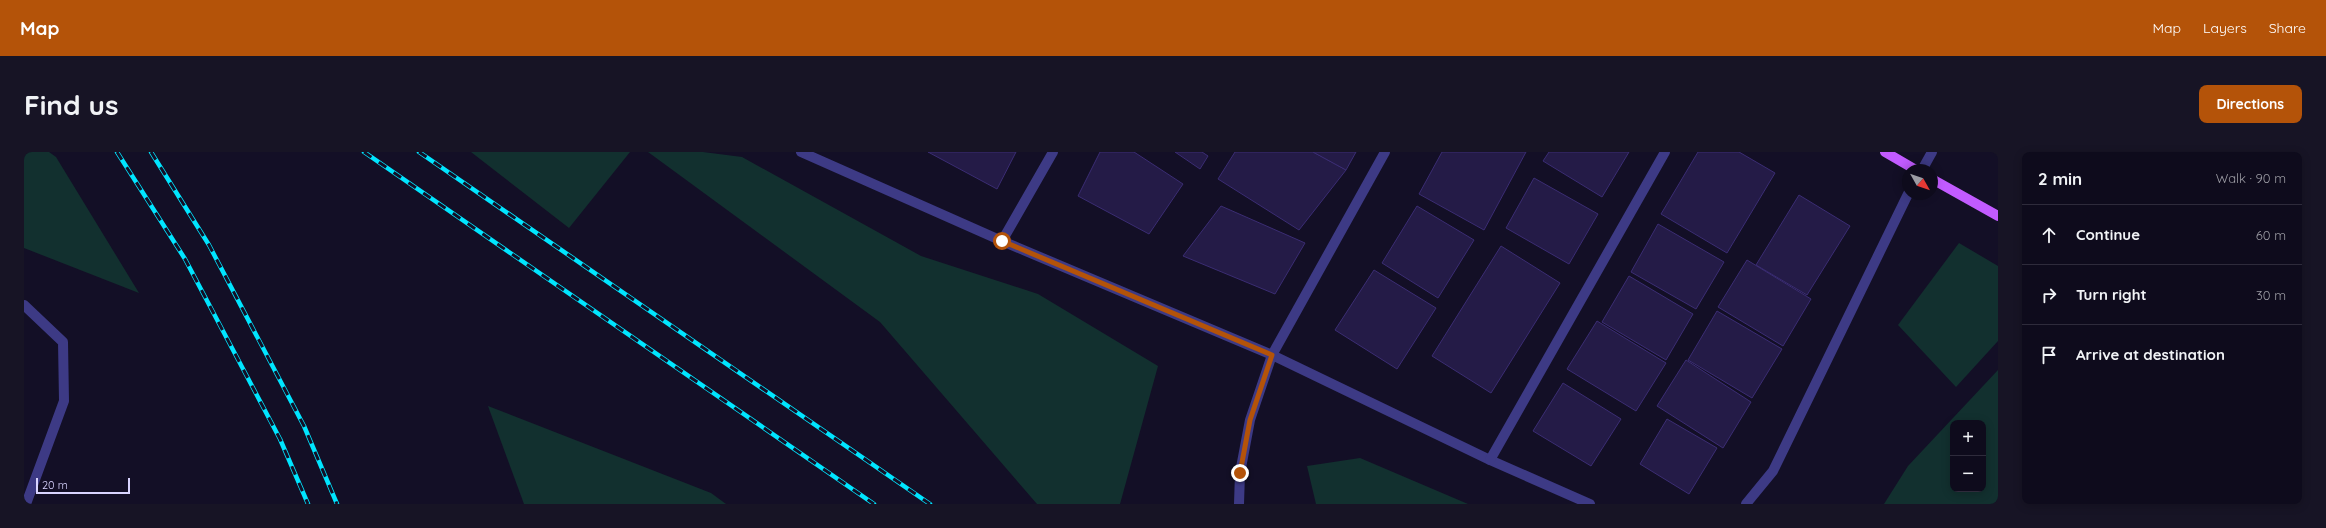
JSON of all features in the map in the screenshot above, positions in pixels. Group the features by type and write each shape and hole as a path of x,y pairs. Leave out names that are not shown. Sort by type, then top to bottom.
{"main road":[{"path":"1885,152 1906,164"},
{"path":"1938,182 1998,216"}],"street":[{"path":"801,152 1002,241 1272,355 1490,460 1590,504"},
{"path":"1002,241 1053,152"},
{"path":"1239,504 1240,473 1250,420 1272,355 1385,152"},
{"path":"1490,460 1665,152"},
{"path":"1925,164 1932,152"},
{"path":"1746,504 1773,471 1905,200"},
{"path":"24,305 63,342 64,401 26,504"}],"green space":[{"path":"24,152 49,152 56,157 139,293 24,248"},
{"path":"471,152 630,152 569,228"},
{"path":"648,152 703,152 742,157 921,256 1038,294 1158,366 1120,504 1037,504 880,322"},
{"path":"1959,243 1998,266 1998,341 1956,387 1898,325"},
{"path":"1998,370 1998,504 1884,504 1908,466 1950,421 1950,492 1986,492 1986,420 1951,420"},
{"path":"488,406 711,493 726,504 524,504"},
{"path":"1360,458 1468,504 1316,504 1307,466"}],"building":[{"path":"928,152 1016,152 997,189"},
{"path":"1100,152 1134,152 1183,184 1149,234 1078,196"},
{"path":"1175,152 1202,152 1208,156 1200,169"},
{"path":"1235,152 1313,152 1346,170 1299,230 1218,179"},
{"path":"1313,152 1356,152 1346,170"},
{"path":"1442,152 1526,152 1484,230 1419,194"},
{"path":"1549,152 1629,152 1602,197 1543,161"},
{"path":"1698,152 1739,152 1775,173 1727,253 1661,214"},
{"path":"1534,178 1598,214 1569,264 1506,228"},
{"path":"1799,195 1850,226 1807,295 1756,265"},
{"path":"1221,206 1305,243 1275,294 1183,256"},
{"path":"1417,206 1474,240 1438,298 1382,263"},
{"path":"1658,224 1724,262 1696,309 1631,272"},
{"path":"1501,246 1560,283 1491,393 1432,356"},
{"path":"1747,260 1811,299 1783,346 1718,307"},
{"path":"1374,270 1436,308 1397,369 1335,330"},
{"path":"1629,276 1693,314 1666,360 1602,322"},
{"path":"1717,311 1782,349 1752,398 1688,360"},
{"path":"1597,321 1666,363 1636,411 1567,369"},
{"path":"1686,360 1751,402 1723,448 1657,406"},
{"path":"1563,383 1621,419 1591,466 1533,431"},
{"path":"1667,419 1717,448 1689,494 1640,464"}],"railway":[{"path":"117,152 185,259 280,439 308,504"},
{"path":"151,152 209,245 304,426 337,504"},
{"path":"364,152 874,504"},
{"path":"419,152 930,504"}],"route":[{"path":"1002,241 1272,355 1250,420 1240,473"}]}
